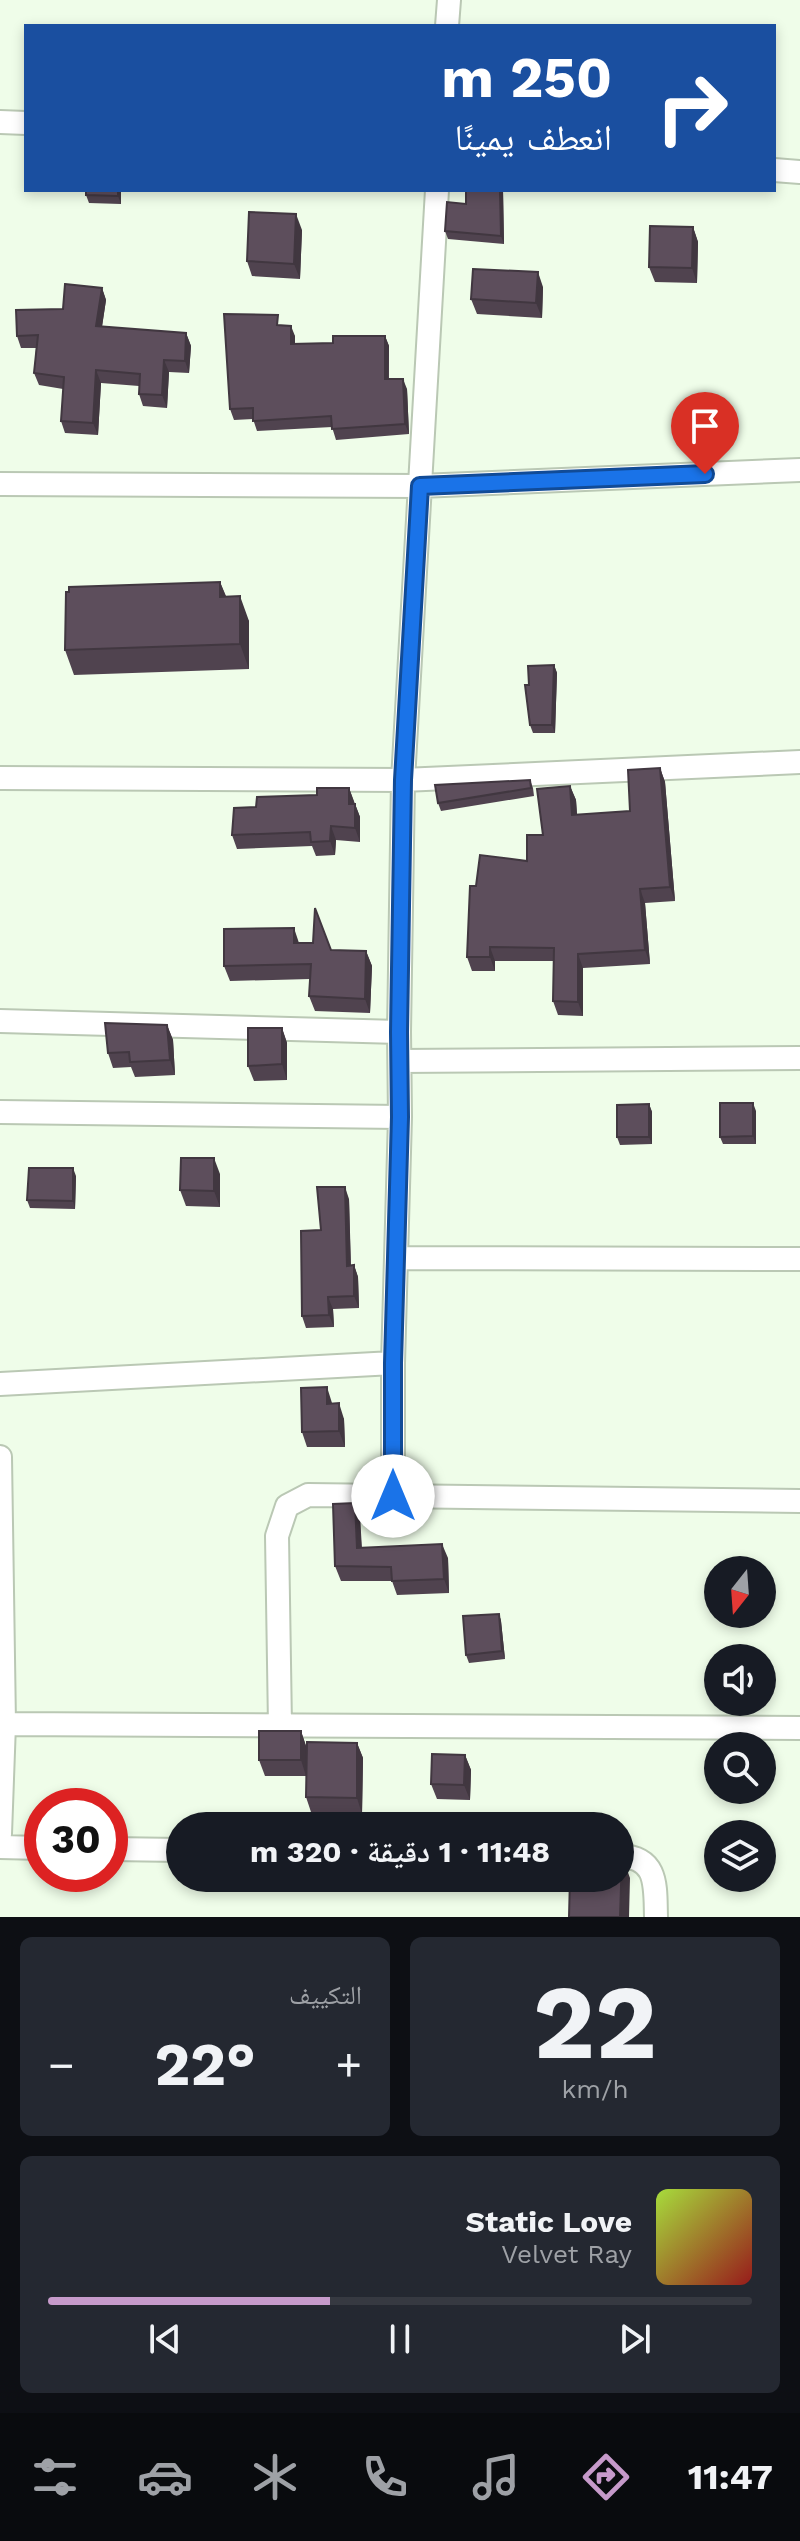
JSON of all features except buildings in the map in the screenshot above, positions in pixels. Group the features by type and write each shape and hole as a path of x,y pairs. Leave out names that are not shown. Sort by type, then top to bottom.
{"street":[{"path":"447,24 449,0"},
{"path":"0,122 24,123"},
{"path":"776,170 800,172"},
{"path":"393,1496 403,780 437,192"},
{"path":"0,484 420,486 800,470"},
{"path":"0,778 403,780 800,762"},
{"path":"0,1021 399,1032"},
{"path":"400,1061 800,1058"},
{"path":"0,1112 400,1117"},
{"path":"397,1258 800,1259"},
{"path":"0,1384 393,1363"},
{"path":"0,1457 4,1724 0,1834"},
{"path":"280,1726 277,1536 287,1506 308,1495 800,1501"},
{"path":"4,1724 800,1728"},
{"path":"0,1847 24,1848"},
{"path":"128,1849 166,1850"},
{"path":"634,1860 643,1862 655,1877 656,1917"}],"route":[{"path":"393,1496 393,1363 400,1117 400,885 420,486 705,474"}]}
